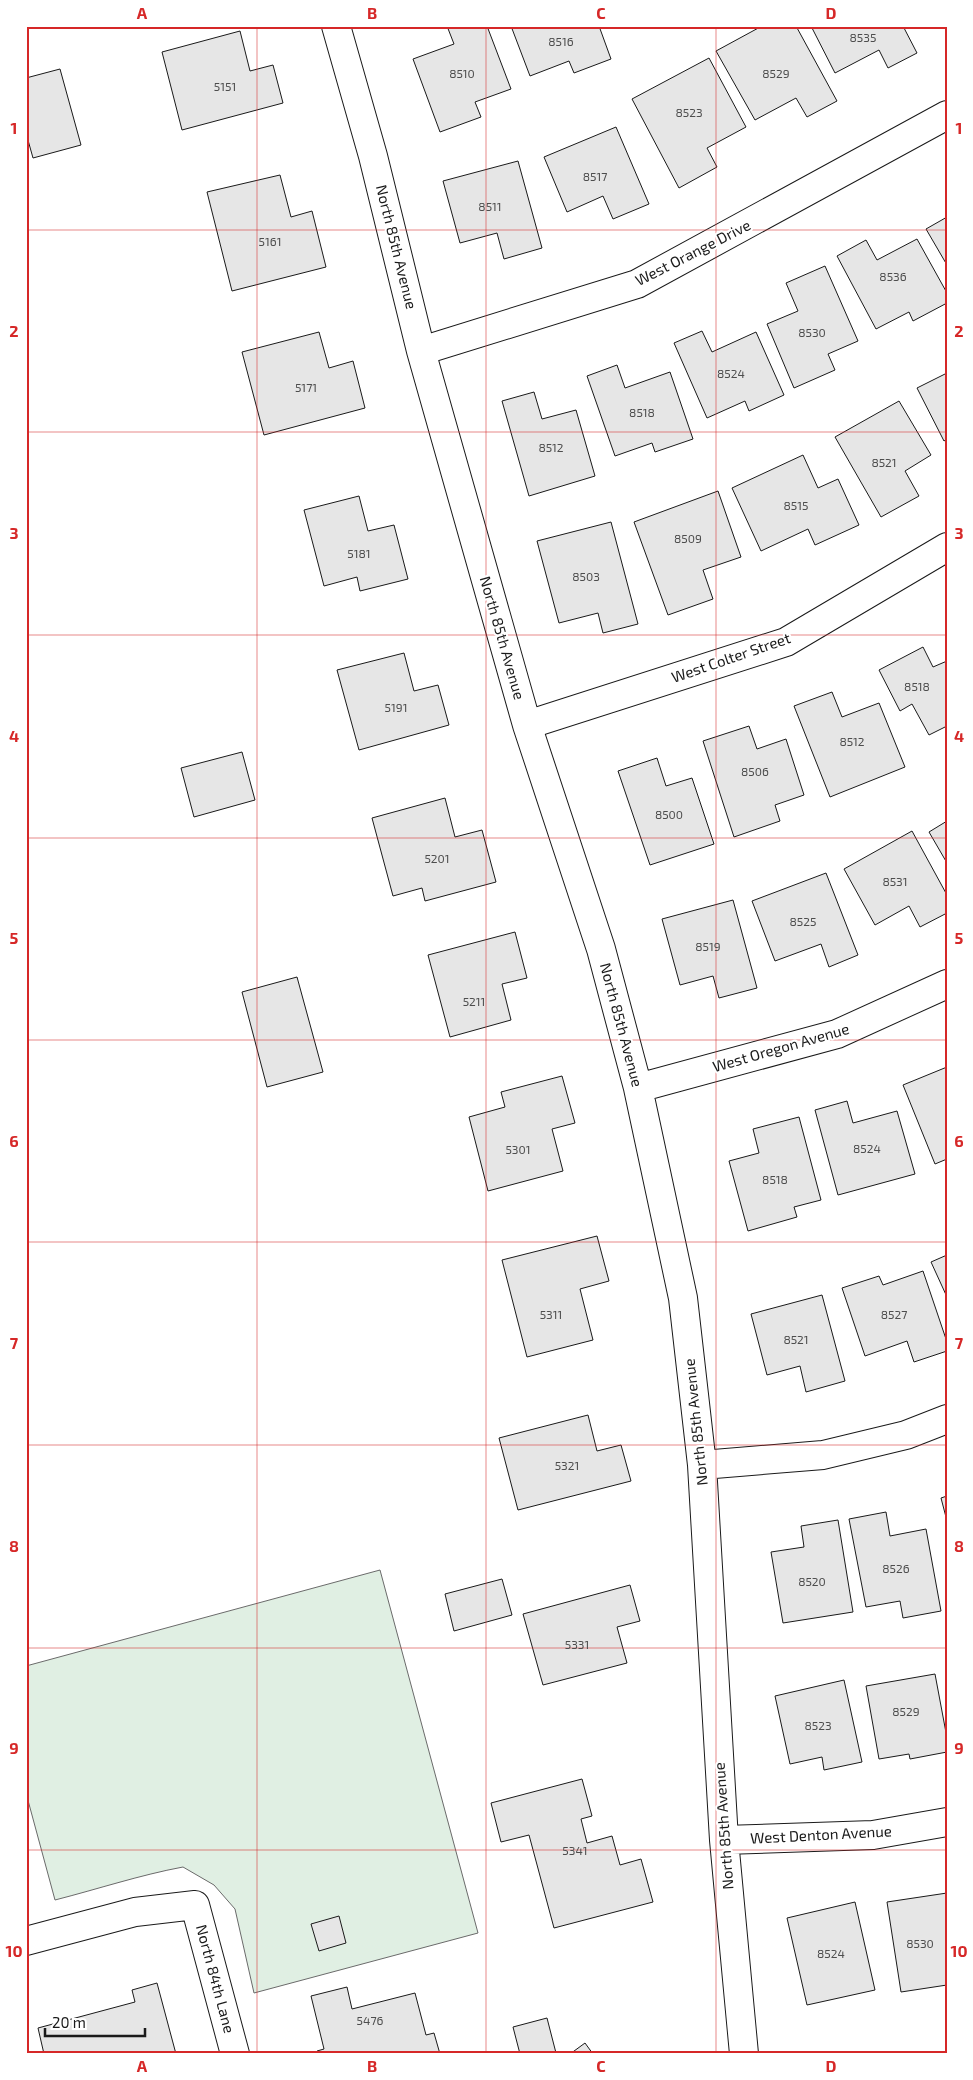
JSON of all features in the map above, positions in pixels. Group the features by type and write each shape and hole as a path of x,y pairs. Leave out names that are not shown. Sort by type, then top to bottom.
{"street":[{"name":"North 85th Avenue","path":"336,26 373,156 421,351 527,725 601,949 638,1088 683,1298 702,1465 724,1840 744,2054"},
{"name":"West Orange Drive","path":"421,351 637,284 947,115"},
{"name":"West Colter Street","path":"527,725 786,642 947,547"},
{"name":"West Oregon Avenue","path":"638,1088 837,1034 947,984"},
{"path":"702,1465 823,1455 906,1435 947,1419"},
{"name":"West Denton Avenue","path":"724,1840 873,1835 947,1822"},
{"name":"North 84th Lane","path":"26,1941 135,1912 195,1905 235,2054"}],"green space":[{"path":"380,1570 478,1933 254,1993 235,1909 214,1885 183,1867 55,1900 26,1793 26,1666"}],"building":[{"path":"447,26 487,26 511,89 475,102 481,117 440,132 413,59 454,44"},
{"path":"511,26 599,26 611,59 574,73 569,61 530,76"},
{"path":"762,26 796,26 837,101 807,117 796,98 755,120 716,51"},
{"path":"811,26 903,26 917,53 888,68 879,50 835,73"},
{"path":"240,31 250,71 273,65 283,103 182,130 162,52"},
{"path":"709,58 746,127 707,148 717,167 679,188 632,99"},
{"path":"60,69 81,145 33,158 26,133 26,78"},
{"path":"616,127 649,204 613,219 603,196 567,212 544,157"},
{"path":"518,161 542,248 504,259 497,233 460,243 443,181"},
{"path":"280,175 291,217 312,211 326,267 232,291 207,192"},
{"path":"947,217 947,265 926,229"},
{"path":"917,239 947,293 947,303 913,321 909,312 876,329 837,256 866,240 877,260"},
{"path":"825,266 858,341 828,354 835,370 794,388 767,324 798,311 786,283"},
{"path":"702,331 712,352 756,332 784,395 749,411 745,401 707,418 674,343"},
{"path":"319,332 329,368 353,361 365,408 264,435 242,352"},
{"path":"617,365 625,388 670,372 693,439 655,452 652,443 615,456 587,376"},
{"path":"947,373 947,439 944,441 917,388"},
{"path":"534,392 542,419 576,410 595,476 529,496 502,401"},
{"path":"899,401 931,455 905,471 919,496 881,517 835,437"},
{"path":"803,455 818,488 838,479 859,525 815,545 808,529 761,551 732,488"},
{"path":"718,491 741,557 703,570 713,599 668,615 634,522"},
{"path":"359,496 368,531 394,525 408,579 360,591 357,577 324,586 304,510"},
{"path":"611,522 638,624 603,633 598,613 559,623 537,541"},
{"path":"923,647 933,667 947,661 947,726 929,735 912,704 900,711 879,670"},
{"path":"404,653 414,691 438,685 449,725 359,750 337,670"},
{"path":"832,692 842,717 879,703 905,767 830,797 794,706"},
{"path":"749,726 757,749 786,739 804,795 775,805 780,821 734,837 703,741"},
{"path":"242,752 255,800 194,817 181,768"},
{"path":"657,758 666,786 692,778 714,844 650,865 618,771"},
{"path":"445,798 455,837 482,830 496,882 425,901 422,888 393,896 372,818"},
{"path":"947,821 947,863 929,832"},
{"path":"912,831 947,895 947,913 920,927 909,906 875,925 844,869"},
{"path":"826,873 858,955 829,967 821,944 775,961 752,901"},
{"path":"733,900 757,988 719,998 713,976 680,985 662,919"},
{"path":"515,932 527,978 502,984 511,1020 450,1037 428,955"},
{"path":"297,977 323,1072 267,1087 242,992"},
{"path":"947,1067 947,1159 935,1164 903,1085"},
{"path":"562,1076 575,1123 552,1129 563,1171 488,1191 469,1117 505,1107 501,1092"},
{"path":"847,1101 853,1123 897,1111 915,1174 838,1195 815,1110"},
{"path":"799,1117 821,1200 794,1207 797,1217 748,1231 729,1161 759,1153 753,1129"},
{"path":"597,1236 609,1281 580,1289 593,1340 527,1357 502,1260"},
{"path":"947,1255 947,1297 931,1262"},
{"path":"923,1271 947,1342 947,1351 914,1362 907,1341 865,1356 842,1288 879,1276 883,1285"},
{"path":"822,1295 845,1381 806,1392 800,1366 767,1375 751,1314"},
{"path":"588,1415 597,1451 621,1445 631,1481 518,1510 499,1438"},
{"path":"947,1496 947,1521 941,1498"},
{"path":"886,1512 890,1536 926,1529 941,1611 903,1618 900,1601 866,1607 849,1519"},
{"path":"838,1520 853,1612 783,1623 771,1552 804,1547 801,1526"},
{"path":"502,1579 512,1615 454,1631 445,1594"},
{"path":"630,1585 640,1621 617,1627 627,1663 543,1685 523,1614"},
{"path":"935,1674 947,1738 947,1752 910,1759 909,1754 879,1759 866,1686"},
{"path":"844,1680 862,1762 824,1770 822,1757 790,1764 775,1696"},
{"path":"582,1779 592,1816 581,1819 587,1843 612,1836 620,1865 641,1859 653,1902 554,1928 529,1835 501,1842 491,1803"},
{"path":"947,1893 947,1985 901,1992 887,1902"},
{"path":"855,1902 875,1990 807,2005 787,1918"},
{"path":"339,1916 346,1943 319,1951 311,1924"},
{"path":"157,1983 176,2054 44,2054 38,2028 135,2002 132,1990"},
{"path":"347,1987 352,2009 415,1993 426,2035 434,2033 440,2054 318,2054 317,2051 324,2049 311,1996"},
{"path":"547,2018 556,2053 520,2054 513,2027"},
{"path":"585,2043 593,2054 570,2054"}]}
